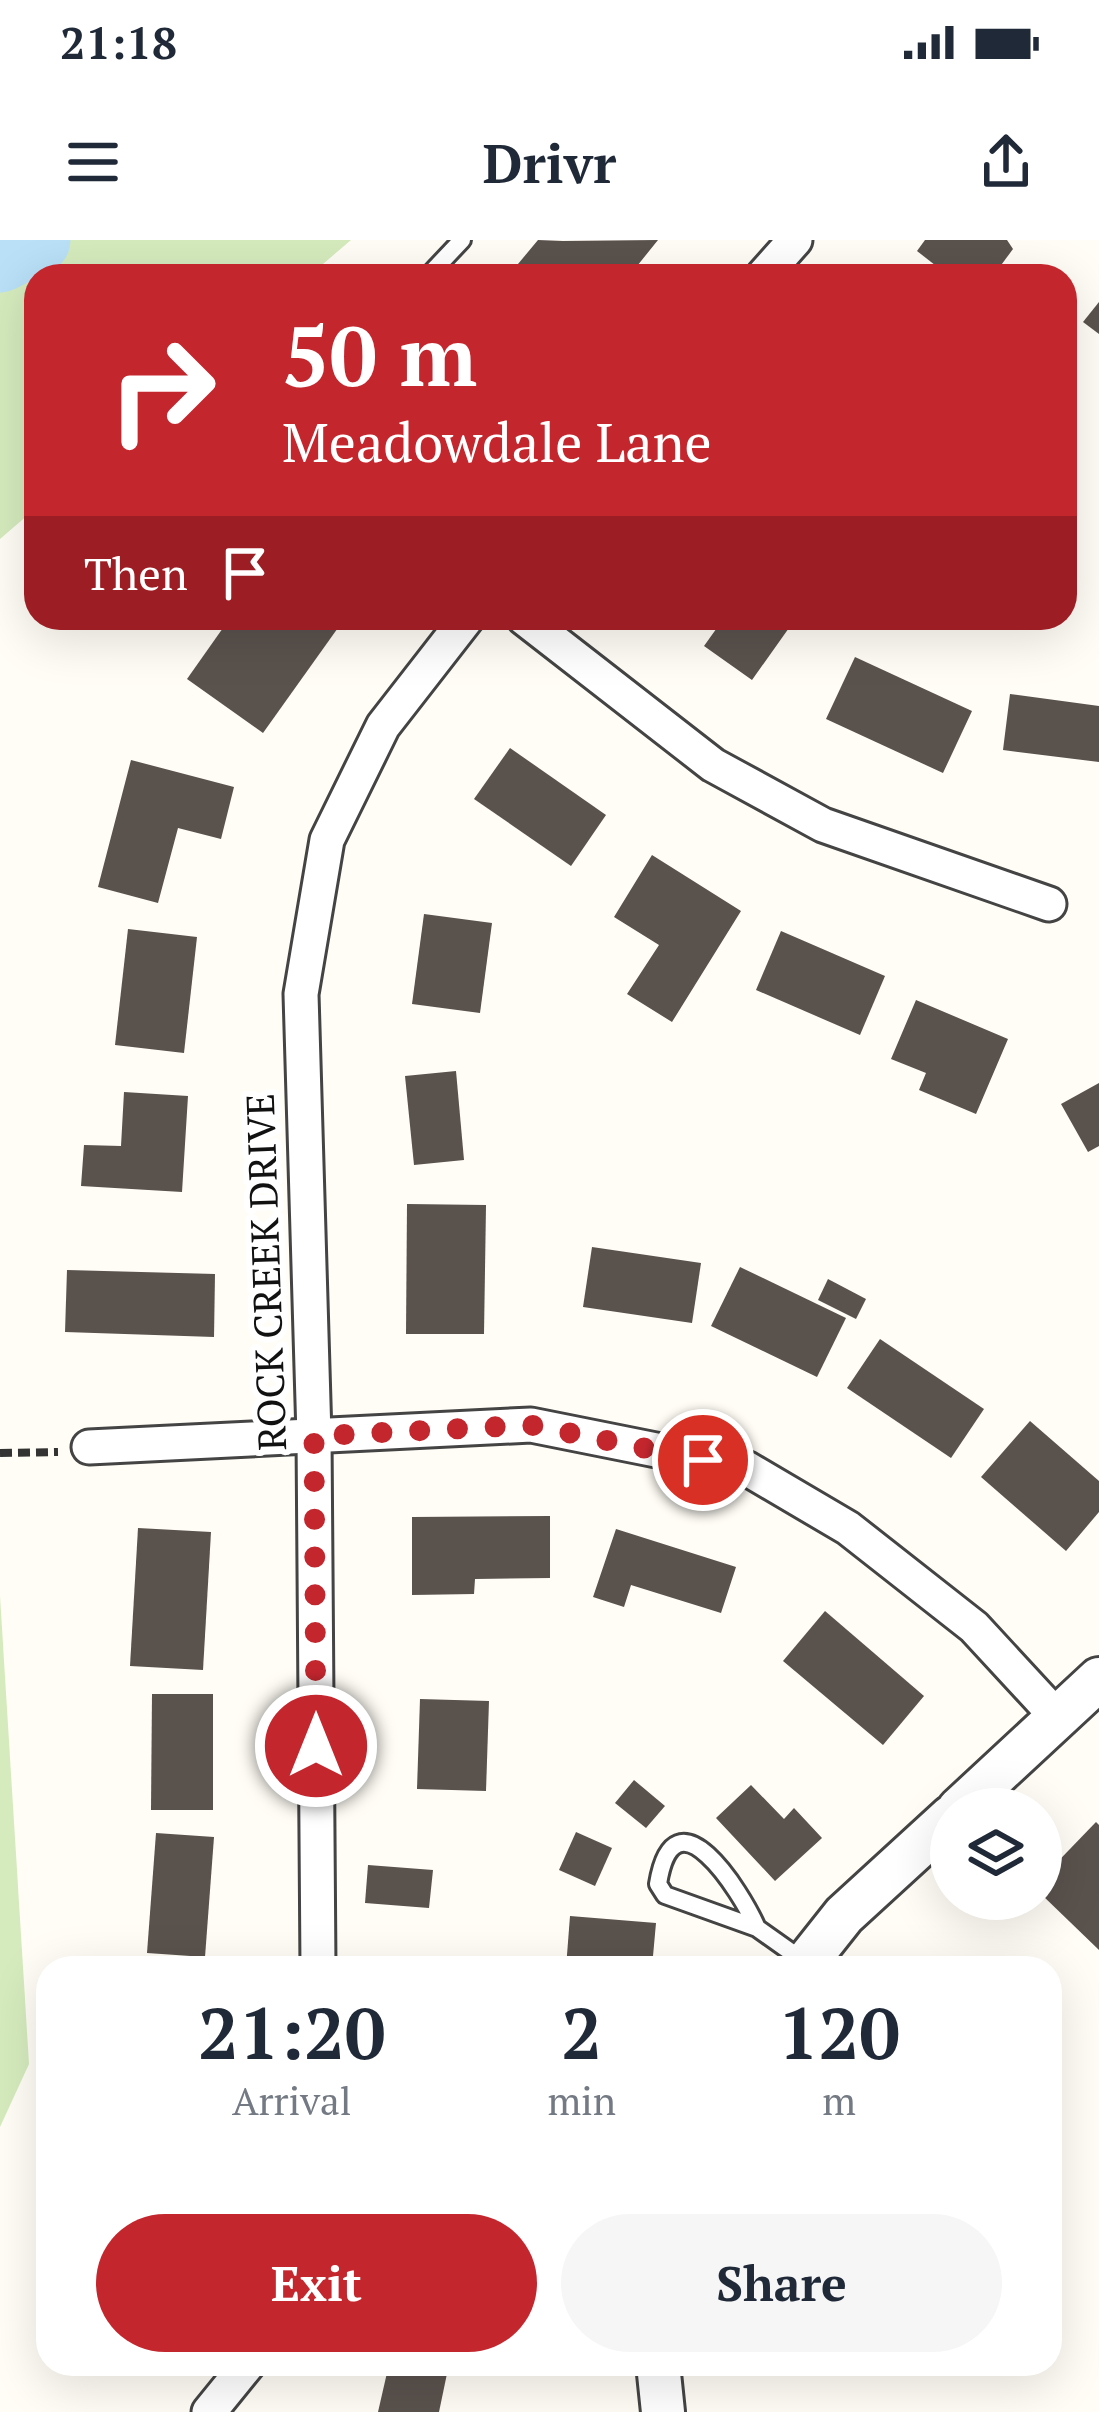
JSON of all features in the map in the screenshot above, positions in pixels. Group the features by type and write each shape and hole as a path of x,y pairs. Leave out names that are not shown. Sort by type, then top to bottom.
{"street":[{"path":"774,264 795,240"},
{"name":"ROCK CREEK DRIVE","path":"318,1956 314,1436 301,994 327,840 383,726 458,630"},
{"path":"539,630 713,765 823,825 1049,904"},
{"path":"89,1448 531,1425 746,1468 848,1528 974,1627 1058,1718"},
{"path":"982,1788 1099,1679"},
{"path":"811,1956 844,1915 930,1835"},
{"path":"209,2412 238,2376"},
{"path":"659,2376 663,2412"}],"lane":[{"path":"439,264 462,240"},
{"path":"757,1928 745,1901 706,1848 692,1843 676,1847 662,1865 658,1884 665,1894 757,1928 793,1956"}],"path":[{"path":"0,1453 23,1456 89,1448"}],"green space":[{"path":"0,240 351,240 323,264 24,264 24,518 0,539"},
{"path":"0,1596 29,2064 0,2127"}],"building":[{"path":"538,240 658,240 639,264 518,264"},
{"path":"925,240 1007,240 1013,249 1002,264 934,264 917,251"},
{"path":"1099,302 1099,334 1083,322"},
{"path":"222,630 336,630 263,733 187,679"},
{"path":"715,630 787,630 752,680 704,646"},
{"path":"855,657 972,711 943,773 826,719"},
{"path":"1010,694 1099,706 1099,762 1003,750"},
{"path":"510,748 606,815 571,866 474,799"},
{"path":"131,760 234,787 221,839 178,828 158,903 98,887"},
{"path":"652,855 741,911 672,1022 627,994 659,945 614,917"},
{"path":"424,914 492,923 480,1013 412,1004"},
{"path":"128,929 197,937 184,1053 115,1045"},
{"path":"781,931 885,976 860,1035 756,990"},
{"path":"916,1000 1008,1039 976,1114 919,1090 926,1073 891,1059"},
{"path":"456,1071 464,1160 414,1165 405,1076"},
{"path":"1099,1083 1099,1146 1088,1152 1061,1104"},
{"path":"124,1092 188,1096 182,1192 81,1186 84,1145 121,1146"},
{"path":"407,1204 486,1205 484,1334 406,1334"},
{"path":"592,1247 701,1263 692,1323 583,1307"},
{"path":"740,1267 846,1318 817,1377 711,1326"},
{"path":"67,1270 215,1274 214,1337 65,1332"},
{"path":"828,1279 866,1299 856,1319 818,1300"},
{"path":"880,1339 984,1409 951,1458 847,1388"},
{"path":"1030,1421 1099,1481 1099,1512 1066,1551 981,1477"},
{"path":"550,1516 550,1578 475,1579 474,1594 412,1595 412,1517"},
{"path":"138,1528 211,1532 203,1670 130,1666"},
{"path":"616,1529 736,1567 721,1613 631,1585 624,1607 593,1597"},
{"path":"825,1611 924,1696 883,1745 783,1661"},
{"path":"152,1694 213,1694 213,1810 151,1810"},
{"path":"420,1699 489,1701 486,1791 417,1789"},
{"path":"634,1780 665,1806 646,1828 615,1803"},
{"path":"751,1785 784,1819 794,1808 822,1838 775,1881 716,1818"},
{"path":"1096,1822 1099,1825 1099,1950 1062,1914 1062,1857"},
{"path":"576,1832 612,1848 595,1886 559,1870"},
{"path":"156,1833 214,1837 205,1956 147,1953"},
{"path":"368,1865 433,1870 429,1908 365,1903"},
{"path":"570,1916 656,1923 653,1956 567,1956"},
{"path":"386,2376 446,2376 439,2412 378,2412"}],"waterway":[{"path":"0,258 36,240"}],"route":[{"path":"316,1746 314,1436 531,1425 703,1460"}]}
